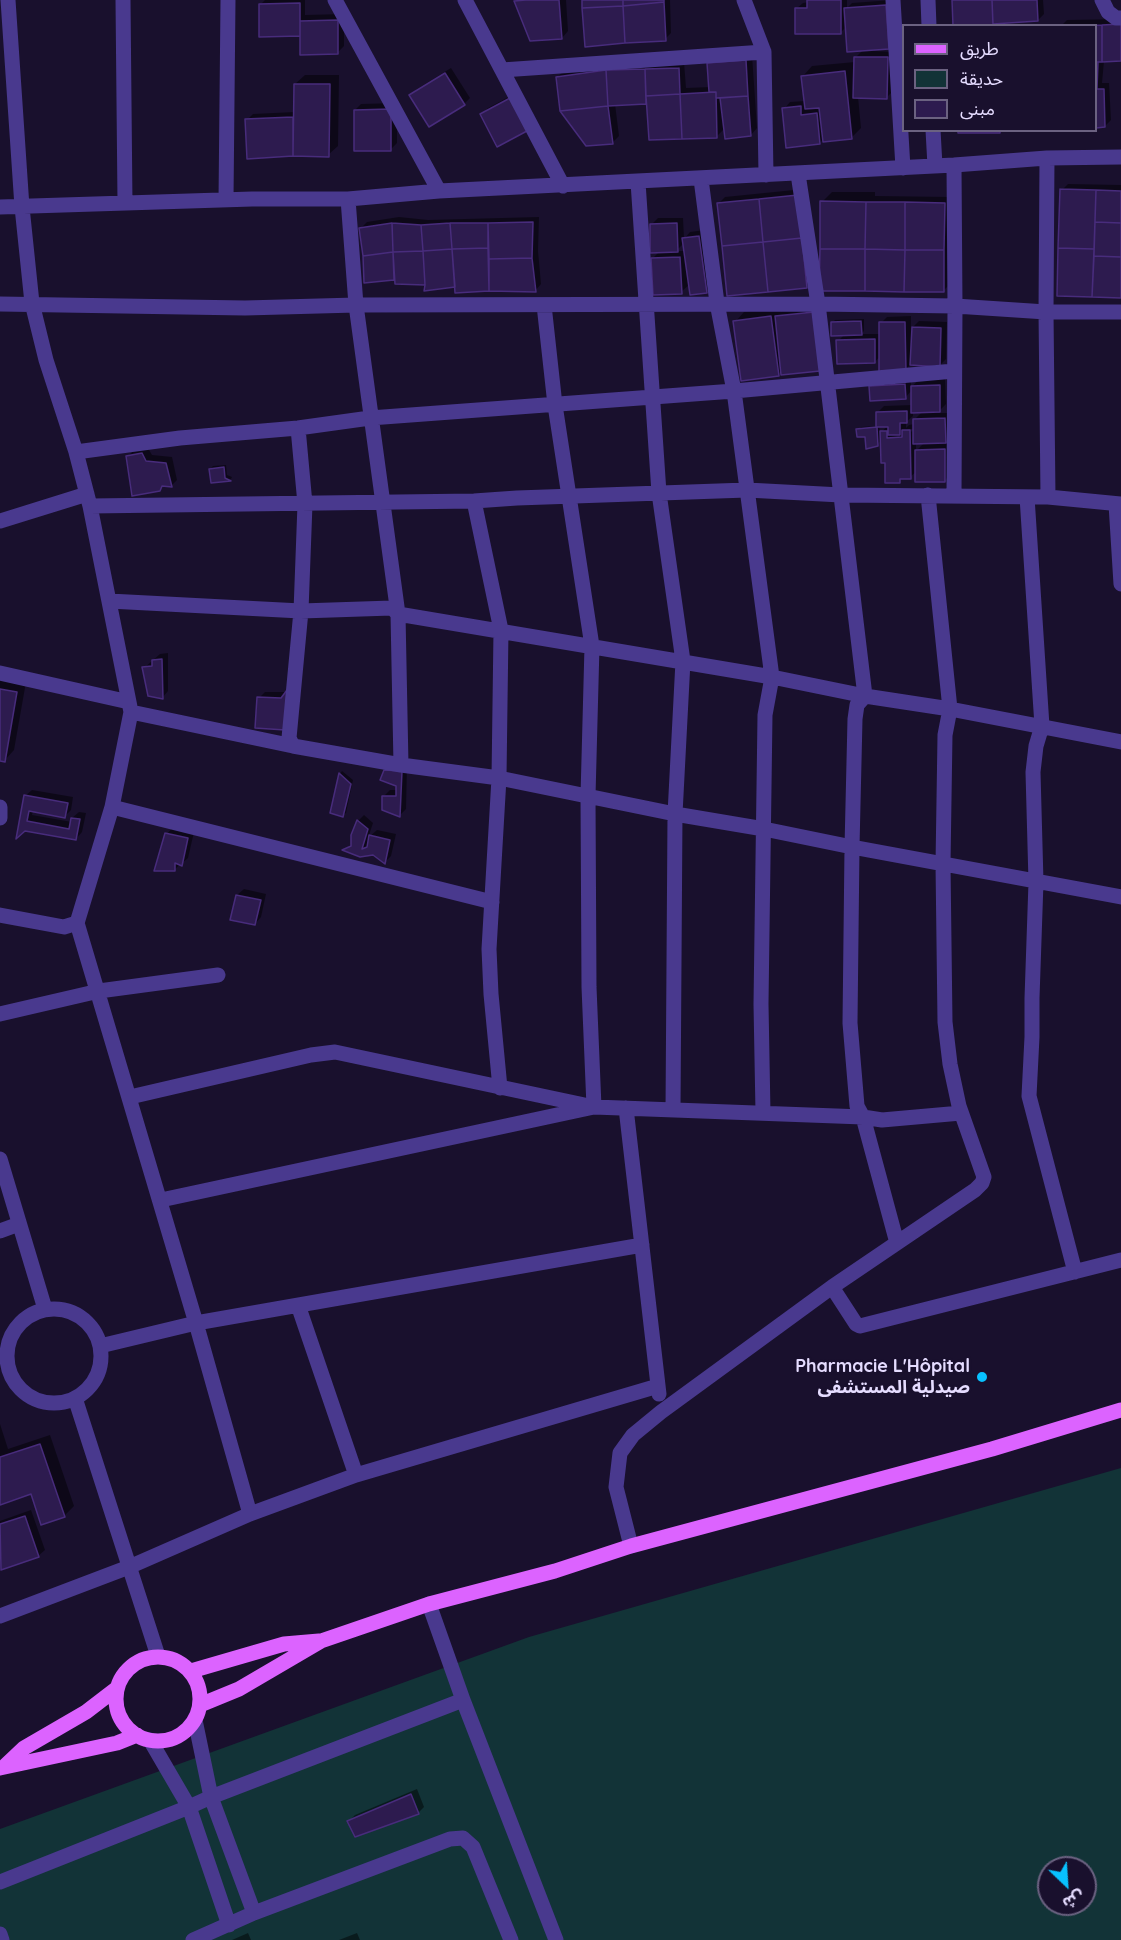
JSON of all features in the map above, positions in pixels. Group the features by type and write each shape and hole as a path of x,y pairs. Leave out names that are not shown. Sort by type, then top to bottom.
{"main road":[{"path":"200,1705 239,1689 321,1641 429,1604 555,1571 631,1546 992,1449 1121,1410"},
{"path":"191,1671 284,1644 321,1641"},
{"path":"158,1656 176,1660 191,1671 200,1687 200,1705 195,1720 176,1737 168,1740 143,1738 58,1757 3,1766 24,1748 86,1712 116,1689 125,1672 139,1660 158,1656"},
{"path":"116,1689 116,1707 123,1723 143,1738"}],"street":[{"path":"8,0 6,49 32,303 46,360 76,452 88,500 130,707 112,807 77,923 161,1200 250,1514"},
{"path":"123,0 125,203"},
{"path":"226,200 228,0"},
{"path":"335,0 439,191"},
{"path":"465,0 562,186"},
{"path":"744,0 764,52 766,176"},
{"path":"893,0 903,168"},
{"path":"928,0 929,24"},
{"path":"1102,0 1108,12 1116,18 1121,18"},
{"path":"502,70 764,52"},
{"path":"933,132 935,166"},
{"path":"0,207 226,200 348,199 439,191 766,176 1047,158 1121,157"},
{"path":"1047,158 1048,497"},
{"path":"954,165 954,495"},
{"path":"798,174 818,304 865,696 857,705 855,719 852,847 850,1023 857,1106 863,1117 897,1243"},
{"path":"701,179 717,303 734,392 772,677 765,714 761,1004 763,1113"},
{"path":"638,182 659,493 683,661 675,814 673,1110"},
{"path":"348,199 356,305 398,614 401,765"},
{"path":"0,304 245,308 356,305 717,303 955,306 1046,312 1121,312"},
{"path":"544,305 555,405 592,646 588,796 589,987 594,1107"},
{"path":"76,452 180,438 298,428 370,418 734,392 954,371"},
{"path":"293,746 289,738 301,611 305,504 298,428"},
{"path":"0,521 88,500 305,504 474,501 747,490 841,495 1048,497 1119,504 1121,584"},
{"path":"631,1546 616,1487 620,1453 633,1435 832,1287 975,1190 984,1177 961,1113 950,1064 945,1022 943,864 945,735 950,709 928,495"},
{"path":"1027,497 1042,726 1036,746 1033,772 1036,882 1029,1096 1075,1272"},
{"path":"474,501 501,630 499,778 489,949 500,1088"},
{"path":"109,602 301,611 392,608 398,614 683,661 1121,742"},
{"path":"0,673 293,746 401,765 499,778 675,814 1121,897"},
{"path":"0,807 0,818"},
{"path":"112,807 492,902"},
{"path":"0,915 64,927 77,923"},
{"path":"0,1014 99,991 218,975"},
{"path":"130,1097 311,1055 335,1052 594,1107 863,1117 882,1120 961,1113"},
{"path":"161,1200 594,1107"},
{"path":"626,1108 661,1412"},
{"path":"0,1159 45,1309"},
{"path":"0,1231 19,1224"},
{"path":"100,1346 196,1323 642,1245"},
{"path":"832,1287 856,1324 860,1326 1121,1260"},
{"path":"298,1305 356,1475"},
{"path":"57,1308 80,1316 90,1324 100,1346 99,1371 93,1382 75,1398 63,1402 39,1401 28,1395 18,1387 4,1367 9,1341 22,1320 45,1309 57,1308"},
{"path":"0,1616 129,1567 250,1514 356,1475 658,1386"},
{"path":"75,1398 158,1656"},
{"path":"429,1604 463,1700 556,1940"},
{"path":"0,1882 211,1797 463,1700"},
{"path":"195,1720 211,1797 254,1913"},
{"path":"143,1738 189,1807 229,1925"},
{"path":"193,1940 254,1913 450,1839 463,1838 473,1847 511,1940"},
{"path":"0,1934 2,1940"}],"green space":[{"path":"1121,1468 1121,1940 0,1940 0,1829 529,1637"}],"building":[{"path":"559,0 562,39 530,41 514,1"},
{"path":"582,0 623,0 623,6 582,8"},
{"path":"623,0 664,0 664,2 623,6"},
{"path":"807,0 841,0 841,34 795,34 795,8 807,8"},
{"path":"952,0 992,0 993,24 953,24"},
{"path":"992,0 1037,0 1038,21 993,24"},
{"path":"664,2 666,41 625,43 623,6"},
{"path":"300,3 300,36 259,37 259,4"},
{"path":"886,5 889,49 847,52 844,8"},
{"path":"623,6 625,43 585,47 582,8"},
{"path":"338,20 338,54 300,55 300,21"},
{"path":"1121,24 1121,61 1102,62 1102,25"},
{"path":"1097,25 1102,25 1102,62 1097,62"},
{"path":"854,57 888,57 887,99 853,98"},
{"path":"746,60 748,96 716,98 716,92 709,92 707,63"},
{"path":"679,68 680,94 646,96 645,69"},
{"path":"645,69 646,104 608,106 606,70"},
{"path":"606,70 608,106 560,111 556,77"},
{"path":"845,71 852,139 823,142 819,108 805,109 801,76"},
{"path":"445,73 465,105 429,127 409,95"},
{"path":"294,84 330,84 329,157 293,156"},
{"path":"1097,89 1104,89 1105,127 1097,128"},
{"path":"716,92 717,138 682,139 680,94"},
{"path":"680,94 682,139 649,140 646,96"},
{"path":"748,96 751,136 725,139 720,98"},
{"path":"510,98 527,131 497,147 480,114"},
{"path":"608,106 613,144 586,146 560,111"},
{"path":"801,106 801,115 817,113 820,144 786,148 782,108"},
{"path":"391,109 391,151 354,151 354,110"},
{"path":"293,117 293,156 247,159 245,119"},
{"path":"958,132 1000,132 1000,133"},
{"path":"1060,189 1096,190 1094,249 1058,248"},
{"path":"1096,190 1121,191 1121,223 1095,222"},
{"path":"798,195 802,238 763,242 759,199"},
{"path":"759,199 763,242 722,246 717,203"},
{"path":"820,201 866,202 865,249 820,249"},
{"path":"866,202 905,202 905,250 865,249"},
{"path":"905,202 945,203 944,250 905,250"},
{"path":"533,222 532,258 489,259 488,223"},
{"path":"1095,222 1121,223 1121,257 1094,256"},
{"path":"392,223 393,252 363,256 359,228"},
{"path":"392,223 421,225 423,251 393,252"},
{"path":"450,223 452,249 423,251 421,225"},
{"path":"450,223 488,223 488,248 452,249"},
{"path":"677,223 678,252 650,253 650,224"},
{"path":"699,236 707,293 690,295 682,238"},
{"path":"802,238 807,288 768,292 763,242"},
{"path":"763,242 768,292 727,296 722,246"},
{"path":"488,248 489,291 455,293 452,249"},
{"path":"1058,248 1094,249 1092,297 1057,296"},
{"path":"452,249 455,287 424,291 423,251"},
{"path":"820,249 865,249 865,291 819,291"},
{"path":"865,249 905,250 904,292 865,291"},
{"path":"905,250 944,250 944,292 904,292"},
{"path":"423,251 425,285 395,284 393,252"},
{"path":"393,252 394,280 364,283 363,256"},
{"path":"1094,256 1121,257 1121,298 1092,297"},
{"path":"680,257 682,294 653,295 651,258"},
{"path":"532,258 536,292 489,291 489,259"},
{"path":"814,312 820,371 781,375 775,316"},
{"path":"771,316 779,376 741,381 733,321"},
{"path":"861,321 862,335 831,336 831,322"},
{"path":"879,322 905,322 906,371 879,372"},
{"path":"912,327 941,328 940,367 910,365"},
{"path":"875,339 875,363 837,364 836,340"},
{"path":"905,384 906,399 870,401 869,386"},
{"path":"940,385 940,412 911,413 911,386"},
{"path":"907,411 907,423 900,423 900,435 888,435 888,427 876,427 876,412"},
{"path":"945,418 946,443 913,444 913,419"},
{"path":"877,427 878,446 866,449 865,437 857,437 856,429"},
{"path":"902,430 910,430 911,479 900,479 900,483 885,483 885,463 881,463 880,431 887,431 887,438 902,437"},
{"path":"945,449 945,482 915,482 915,450"},
{"path":"142,453 146,461 166,463 172,487 162,486 160,491 132,496 126,456"},
{"path":"224,467 225,478 231,481 211,483 209,469"},
{"path":"162,659 163,699 148,696 142,667 152,666 152,660"},
{"path":"0,689 17,692 5,762 0,761"},
{"path":"287,690 285,730 255,728 257,697 281,698"},
{"path":"384,770 402,771 400,817 382,810 382,796 396,796 396,786 380,780"},
{"path":"339,773 351,784 343,817 330,813"},
{"path":"24,795 68,803 65,818 29,811 27,821 69,829 71,818 80,819 76,840 25,831 16,839"},
{"path":"357,820 368,829 362,849 367,847 369,835 390,840 385,864 373,855 360,857 342,850 351,846 351,835"},
{"path":"165,833 188,838 182,866 175,863 175,871 154,871"},
{"path":"236,895 261,900 255,925 230,920"},
{"path":"40,1444 65,1517 41,1525 31,1494 0,1505 0,1457"},
{"path":"25,1516 39,1557 1,1570 0,1524"},
{"path":"411,1794 419,1814 355,1837 347,1821"}],"place":[{"name":"Pharmacie L'Hôpital صيدلية المستشفى","path":"982,1377"}]}
